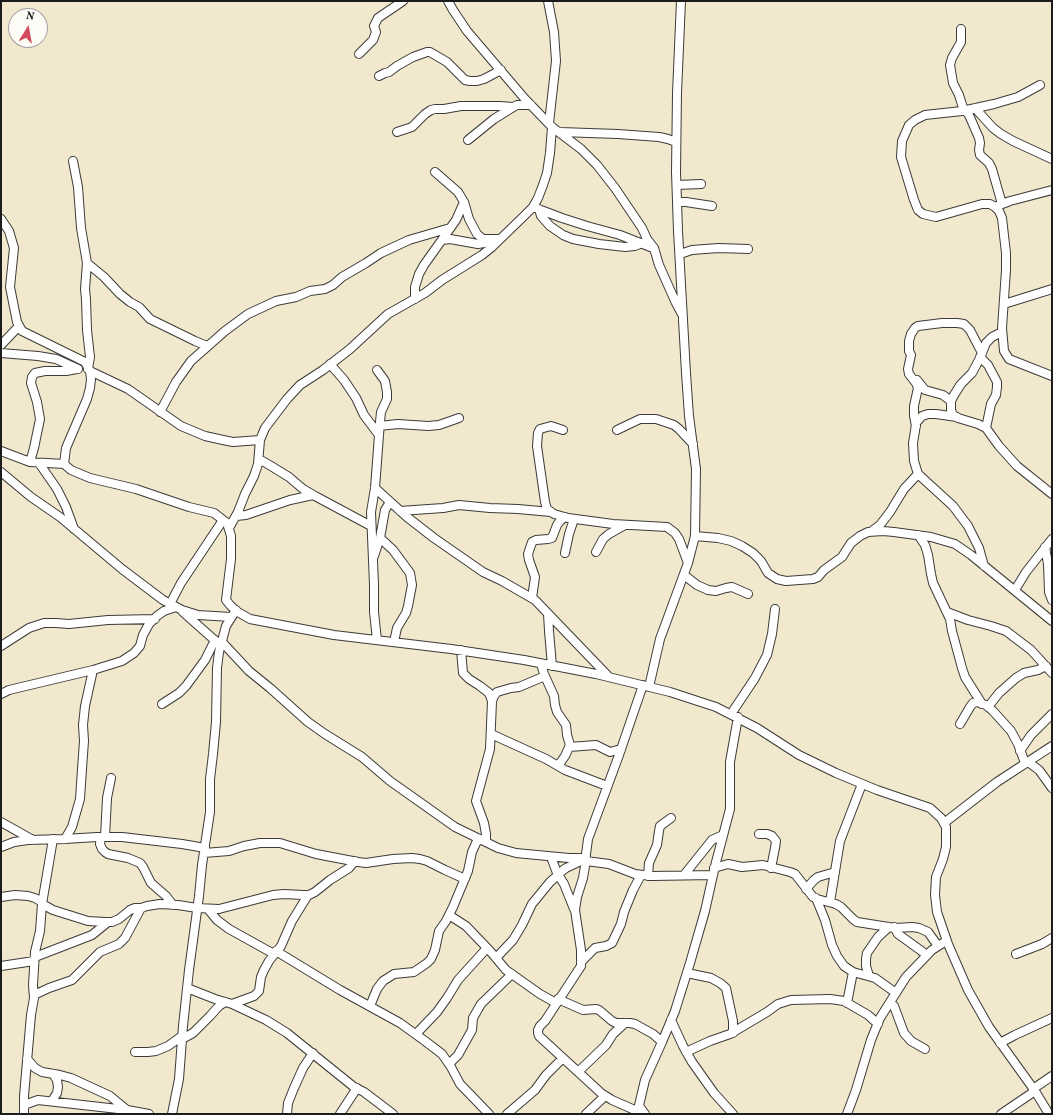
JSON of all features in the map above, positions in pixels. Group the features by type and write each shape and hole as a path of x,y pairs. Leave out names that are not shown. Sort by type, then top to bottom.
{"street":[{"path":"359,54 374,40 376,32 374,26 378,18 403,1"},
{"path":"448,1 467,31 531,105 551,125 581,149 597,165 627,205 654,248 659,265 683,316"},
{"path":"229,528 254,476 259,459 260,440 265,428 287,399 300,385 350,349 388,314 425,293 442,280 492,248 499,239 536,208 547,173 550,153 556,61 554,32 548,1"},
{"path":"575,910 577,897 583,878 588,839 646,686 660,638 688,563 695,536 696,469 689,416 676,185 681,1"},
{"path":"961,30 961,42 952,58 950,65 953,83 964,110 969,115 979,138 980,155 989,163 992,169 999,211 1002,218 1006,252 1002,332 1004,351 1009,359 1052,376"},
{"path":"379,76 389,72 413,57 427,52 430,52 447,62 466,80 470,81 484,79 501,70"},
{"path":"1040,85 1018,97 994,104 964,110 925,115 915,120 909,125 902,141 902,157 914,200 918,210 922,214 936,217 982,204 998,205 1052,190"},
{"path":"468,140 494,119 513,107 531,105"},
{"path":"397,132 412,127 431,110 435,109 444,110 461,106 513,107"},
{"path":"975,108 997,131 1013,141 1052,159"},
{"path":"560,132 659,137 676,142"},
{"path":"73,161 78,187 81,228 87,263 85,289 90,357 89,371"},
{"path":"435,172 458,192 464,202 469,219 477,234 483,239 499,239"},
{"path":"676,185 701,184"},
{"path":"415,299 418,274 456,220 464,202"},
{"path":"677,202 712,206"},
{"path":"536,208 550,226 563,235 573,239 625,247 642,244"},
{"path":"536,208 587,226 620,235 654,248"},
{"path":"1,219 9,231 14,248 10,287 16,322 22,331 30,336 85,362 89,371 91,379 90,388 87,399 66,448 64,464"},
{"path":"160,412 176,382 191,361 225,330 248,314 276,301 296,297 310,291 325,289 381,253 409,240 450,228"},
{"path":"442,240 450,239 478,244 489,240"},
{"path":"680,254 692,250 712,248 748,249"},
{"path":"87,263 104,277 120,294 139,307 150,319 207,346"},
{"path":"1004,304 1052,289"},
{"path":"916,426 914,406 918,388 908,369 911,355 909,351 910,341 913,330 918,326 957,323 964,324 970,330 981,355 997,382 998,387 991,404 986,428"},
{"path":"1,345 19,326"},
{"path":"956,417 950,410 951,401 961,384 972,373 986,343 992,337 1002,332"},
{"path":"1,353 56,359 77,369 89,371 128,389 181,426 205,436 233,442 260,440"},
{"path":"330,364 344,380 356,398 364,415 379,430"},
{"path":"30,462 40,419 37,402 31,384 32,377 35,373 45,371 66,371 77,369"},
{"path":"377,370 385,381 387,392 387,398 381,412 375,488 371,512 374,612 377,640"},
{"path":"910,375 916,378 925,390 943,395 951,401"},
{"path":"984,566 979,548 968,526 953,506 918,474 914,461 914,443 916,423 922,416 936,414 956,417 986,428 999,446 1017,466 1052,494"},
{"path":"379,430 398,424 428,426 439,425 459,418"},
{"path":"617,430 640,419 656,420 674,425 693,444"},
{"path":"551,512 547,509 545,502 537,436 540,429 545,427 550,426 563,430"},
{"path":"1,451 30,462 64,464 71,470 90,478 214,513 227,523 231,536 231,559 226,600 233,614"},
{"path":"259,459 313,495 371,526"},
{"path":"39,463 57,489 66,507 74,530"},
{"path":"1,472 31,498 60,517 122,569 163,600 198,615 240,614 250,619 334,635 461,650 609,677 670,692 716,707 757,728 798,755 862,784 930,808 941,818 946,827 946,847 936,877 934,895 937,912 946,940 968,990 989,1027 1034,1090 1049,1114"},
{"path":"695,536 718,538 731,541 742,546 753,553 761,561 768,573 777,579 786,581 813,579 818,577 824,570 842,557 851,543 860,536 872,531 880,525 904,489 918,474"},
{"path":"375,488 400,511 434,538 483,572 532,598 609,677"},
{"path":"236,516 246,515 290,500 313,495"},
{"path":"373,557 380,538 385,510 390,502"},
{"path":"400,511 443,508 459,505 551,512 574,519 613,524 667,527 675,533 679,539 688,563"},
{"path":"350,514 371,512"},
{"path":"532,598 535,577 528,554 532,542 552,538 557,525 565,517"},
{"path":"565,553 574,519"},
{"path":"175,606 181,583 223,520"},
{"path":"596,552 603,539 626,524"},
{"path":"872,531 894,532 931,537 955,544 971,555 1052,621"},
{"path":"918,535 928,554 933,583 950,619 965,677 985,705"},
{"path":"380,538 393,550 410,573 412,585 412,592 406,613 397,628 394,642"},
{"path":"1015,590 1026,572 1052,539"},
{"path":"1045,547 1048,564 1049,592 1052,600"},
{"path":"684,575 697,585 708,590 716,591 732,587 748,594"},
{"path":"1,694 9,690 93,670 122,661 134,653 140,646 143,635 149,624 164,611 175,606"},
{"path":"175,606 219,642 249,671 314,726 344,747 362,757 390,781 455,827 498,848 516,853 586,859 609,864 635,874 668,876 684,875 714,871 730,864 742,868 764,865 790,872 795,874 806,889 816,898 825,920 832,944 844,966 853,972 875,978 896,993"},
{"path":"551,857 575,910 581,950 581,966 540,1026 538,1030 539,1036 605,1096 639,1111 645,1080 671,1020 687,973 705,911 730,809 730,762 734,716 767,655 776,609"},
{"path":"947,612 1006,631 1031,650 1052,673"},
{"path":"162,704 179,693 186,686 219,642 233,614"},
{"path":"548,614 552,666"},
{"path":"1,646 29,628 44,623 69,624 108,620 155,619"},
{"path":"172,1114 179,1079 187,988 210,812 210,779 216,722 219,642"},
{"path":"461,650 463,673 489,693 492,701"},
{"path":"541,664 554,696 557,712 566,725 570,745 558,766"},
{"path":"985,705 1016,678 1024,673 1038,670 1046,666"},
{"path":"65,839 72,827 80,799 85,706 93,670"},
{"path":"483,841 486,834 484,823 476,801 490,749 492,701 497,692 519,687 545,676"},
{"path":"960,724 970,707 977,702 985,705 993,711 1010,731 1027,762 1039,770 1052,788"},
{"path":"1020,751 1031,735 1052,714"},
{"path":"491,734 546,759 565,770 607,786"},
{"path":"569,747 596,745 610,752 621,749"},
{"path":"944,823 997,782 1052,746"},
{"path":"111,778 107,798 103,837 100,844 102,849 108,854 128,858 140,863 151,883 166,896 173,905"},
{"path":"830,902 840,841 862,784"},
{"path":"581,962 595,948 612,943 621,924 633,890 645,875 657,845 660,826 671,818"},
{"path":"1,822 33,840"},
{"path":"759,834 767,834 772,836 776,841 771,868"},
{"path":"684,875 712,840 723,835"},
{"path":"1,847 14,842 33,840 103,837 182,844 205,851 229,851 260,843 280,843 316,854 366,863 393,859 420,859 465,879"},
{"path":"24,1114 27,1059 34,995 35,959 40,931 42,903 53,839"},
{"path":"370,1006 377,989 383,981 394,974 414,972 431,959 439,931 449,915 465,879 472,852 476,843 483,841"},
{"path":"496,958 512,940 522,925 532,904 550,882 566,868 586,859"},
{"path":"1,897 14,895 28,896 36,898 53,910 88,921 108,922 119,919 135,908 160,904 219,909 273,895 308,895 315,892 349,868 355,861"},
{"path":"806,889 818,877 835,872"},
{"path":"135,1052 156,1051 168,1046 193,1033 219,1006 254,996 259,991 264,970 281,946 292,921 308,895"},
{"path":"816,898 841,907 858,922 901,928 919,928 928,932 938,946"},
{"path":"34,995 72,980 100,952 119,944 125,938 135,917 142,908"},
{"path":"208,909 217,920 229,929 370,1006 416,1034 442,1054 460,1084 489,1114"},
{"path":"449,915 466,926 506,970 540,994 583,1010 599,1010 616,1023 635,1024 653,1034 662,1042"},
{"path":"1,966 35,959 92,935 108,922"},
{"path":"891,927 898,934 927,955"},
{"path":"869,976 866,966 867,953 878,937 891,927"},
{"path":"1016,954 1042,944 1052,938"},
{"path":"847,1114 871,1040 878,1024 906,977 927,955 946,940"},
{"path":"416,1034 437,1012 458,980 487,948"},
{"path":"847,1003 853,972"},
{"path":"687,973 711,978 726,988 733,1021 732,1032"},
{"path":"449,1064 458,1055 472,1030 473,1018 481,1004 512,974"},
{"path":"187,988 228,1003 266,1020 287,1033 364,1092 383,1111 392,1114"},
{"path":"250,997 249,1006 253,1014"},
{"path":"686,1052 732,1032 778,1004 791,1000 830,998 844,1001 878,1024"},
{"path":"890,1003 894,1006 904,1033 911,1041 924,1049"},
{"path":"1000,1043 1052,1018"},
{"path":"671,1020 692,1062 714,1093 733,1114"},
{"path":"578,1072 606,1045 613,1034 625,1023"},
{"path":"287,1114 286,1111 292,1093 303,1068 313,1053"},
{"path":"507,1114 535,1090 546,1075 563,1058"},
{"path":"27,1059 35,1068 42,1072 71,1078 98,1089 110,1096 127,1110"},
{"path":"52,1101 57,1093 58,1087 54,1074"},
{"path":"1001,1114 1052,1076"},
{"path":"340,1114 357,1088"},
{"path":"586,1114 605,1096"},
{"path":"24,1105 38,1100 52,1101 149,1114"}]}
